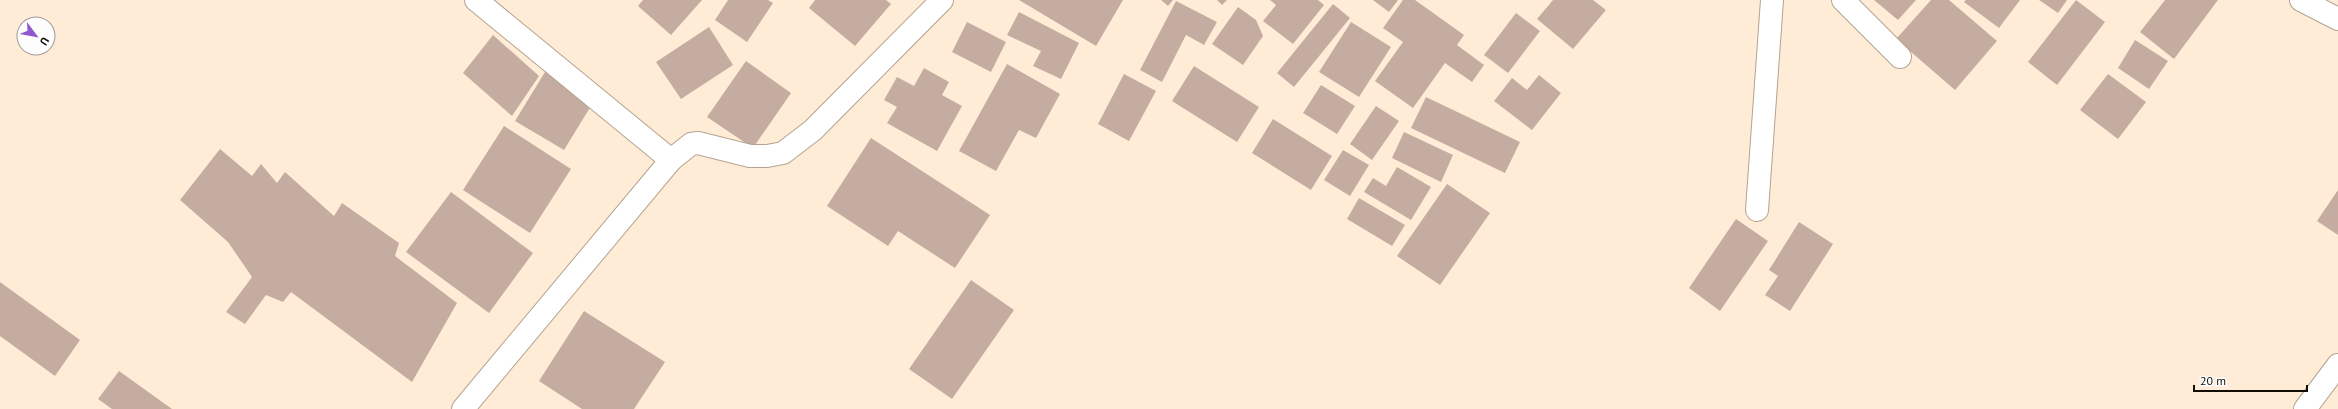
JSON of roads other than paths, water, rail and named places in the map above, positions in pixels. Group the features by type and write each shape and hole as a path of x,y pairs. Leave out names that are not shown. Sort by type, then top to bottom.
{"street":[{"path":"476,0 671,160"},
{"path":"463,409 671,160 691,144 698,143 750,156 768,156 783,153 813,130 942,0"},
{"path":"1757,210 1772,0"},
{"path":"1843,0 1900,57"},
{"path":"2302,0 2338,19"},
{"path":"2305,409 2338,365"}]}
